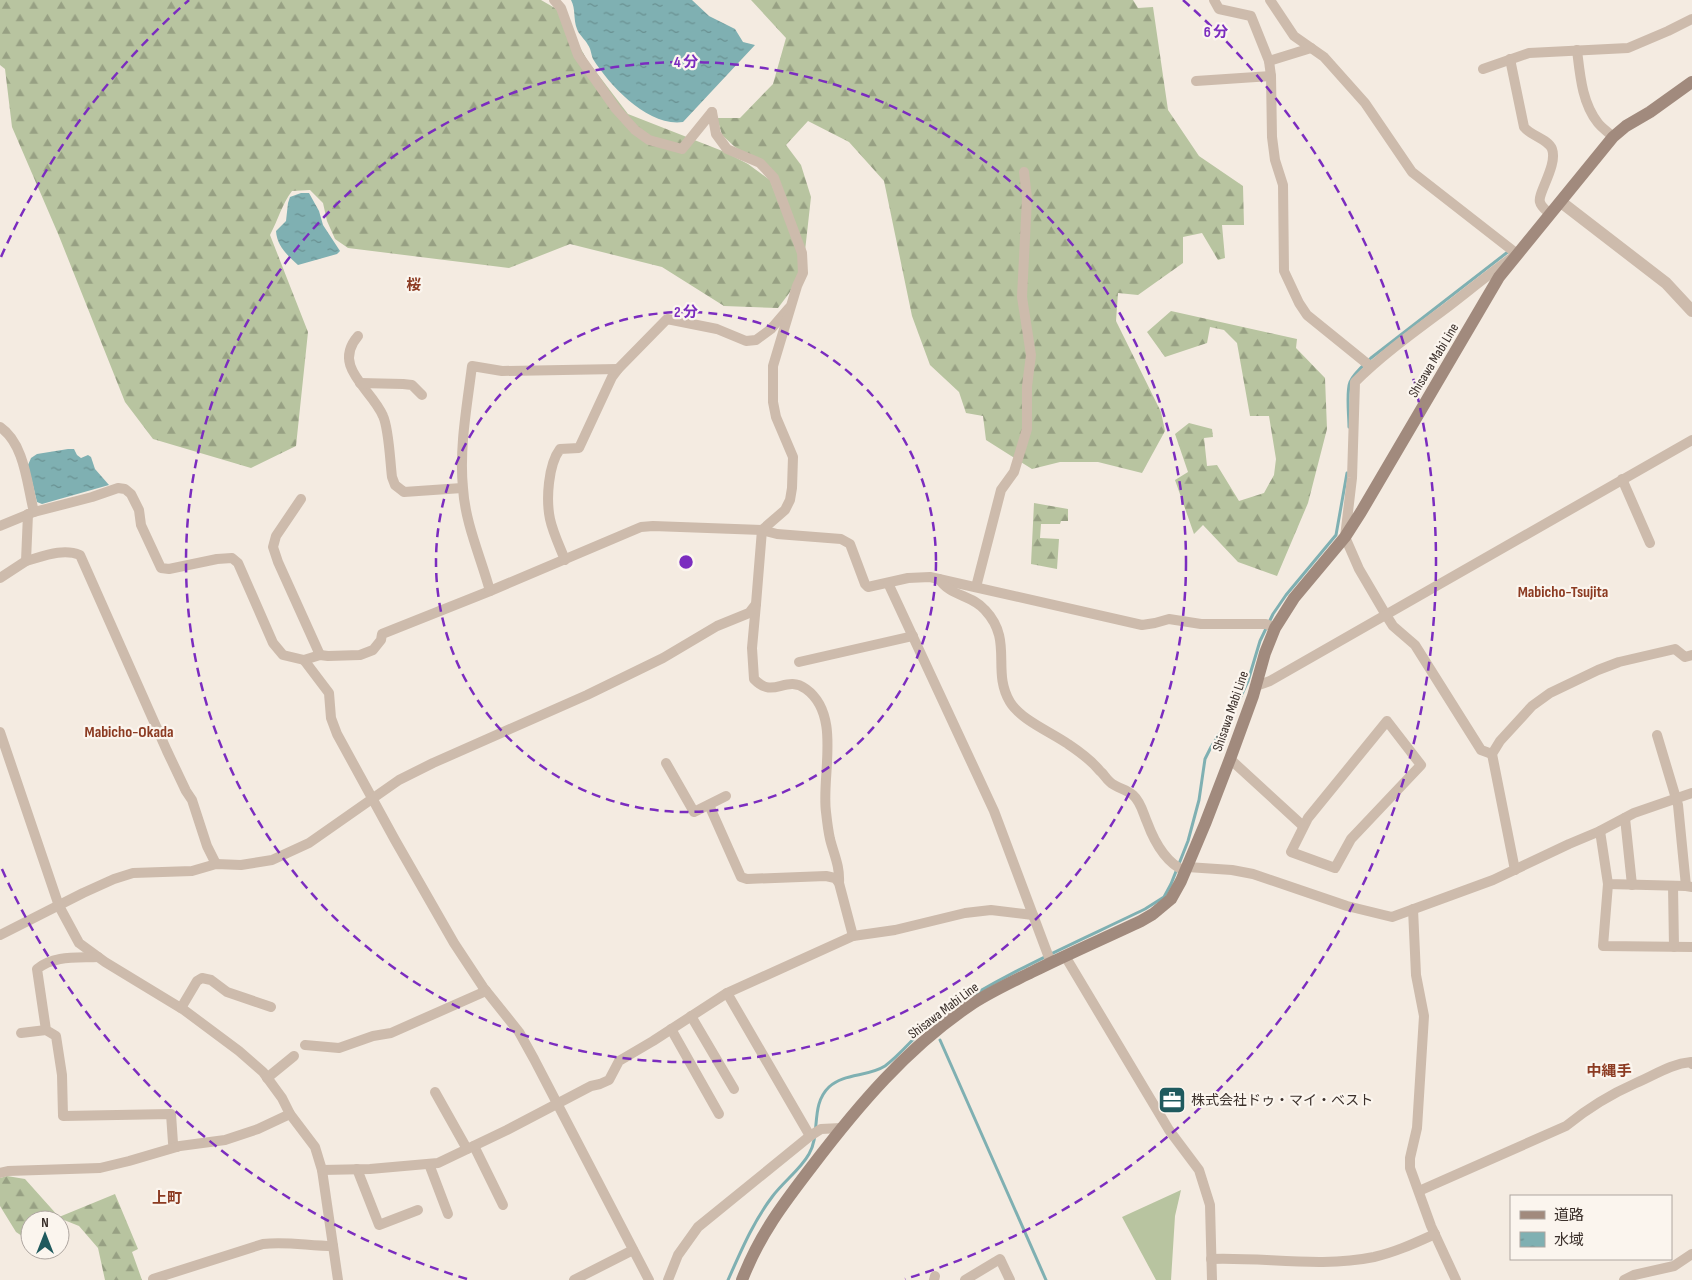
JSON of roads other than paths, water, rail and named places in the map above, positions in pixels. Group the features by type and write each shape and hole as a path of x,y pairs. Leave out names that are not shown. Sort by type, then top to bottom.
{"main road":[{"name":"Shisawa Mabi Line","path":"742,1280 753,1251 777,1212 842,1128 906,1058 939,1029 976,1002 1049,959 1065,956 1153,914 1176,891 1182,868 1230,759 1256,686 1271,626 1308,579 1345,537 1500,277 1513,251 1548,212 1562,202 1613,137 1626,126 1650,112 1692,82"}],"street":[{"path":"554,0 561,8 578,55 616,110 634,130 649,140 682,149 712,112 716,134 727,149 760,163 774,178 802,253 803,273 790,306 773,366 773,402 776,417 793,457 792,488 790,500 785,510 762,530 752,648 754,679 760,686 770,689 792,684 805,688 816,700 823,713 829,759 825,784 826,810 830,839 840,869 839,883 853,936"},
{"path":"1214,0 1220,9 1251,16 1269,62 1272,137 1275,160 1282,185 1284,271 1299,303 1307,315 1367,364"},
{"path":"1270,0 1294,36 1324,57 1365,103 1412,172 1513,251 1492,272 1367,364 1353,385 1354,435 1345,537 1359,569 1393,626 1415,645 1481,750 1492,754"},
{"path":"1483,68 1535,52 1628,48 1692,19"},
{"path":"1269,62 1311,48"},
{"path":"1577,50 1581,83 1590,111 1598,124 1613,137"},
{"path":"1510,59 1524,127 1528,132 1548,144 1552,150 1553,158 1548,180 1539,197 1540,204 1548,212"},
{"path":"1196,81 1271,76"},
{"path":"976,587 1001,490 1014,472 1027,429 1027,386 1031,355 1022,298 1028,198 1024,172"},
{"path":"1562,202 1666,283 1692,311"},
{"path":"565,560 550,519 548,492 552,469 560,449 579,448 612,377 618,369 667,319 717,329 746,341 756,340 771,329 790,306"},
{"path":"358,336 352,344 350,369 377,404 384,418 392,477 395,485 404,492 462,488"},
{"path":"490,591 467,518 462,488 465,428 472,366 502,371 618,369"},
{"path":"360,383 403,384 412,386 422,395"},
{"path":"0,427 9,433 15,442 21,460 31,513 26,561"},
{"path":"1256,686 1270,681 1692,440"},
{"path":"1622,479 1650,543"},
{"path":"0,526 31,513 118,488 125,489 131,494 139,510 141,526 161,568 169,569 217,559 232,558 238,563 273,644 283,655 304,660 320,655 360,655 373,650 381,640 382,634 641,527 712,527 762,530 777,534 841,539 850,544 864,584 868,587 908,578 930,577 1142,625 1156,623 1169,618 1201,624 1271,626"},
{"path":"301,499 276,536 273,547 320,655"},
{"path":"0,578 26,561 70,551 80,555 167,751 192,800 207,846 216,864"},
{"path":"939,579 944,586 953,592 971,599 984,608 994,621 1000,633 1004,688 1011,703 1020,713 1085,755 1111,784 1133,795 1140,803 1152,835 1170,862 1182,868 1232,870 1253,874 1347,906 1392,917 1515,870 1569,844 1600,832 1634,813 1692,793"},
{"path":"888,583 994,811 1049,959"},
{"path":"0,935 114,879 133,873 192,871 216,864 241,865 272,860 309,844 399,780 432,763 587,695 663,658 717,626 748,613 756,604"},
{"path":"798,662 913,636"},
{"path":"1515,870 1492,754 1500,741 1532,706 1550,693 1598,670 1619,662 1675,649 1685,657 1692,655"},
{"path":"304,660 329,693 331,718 337,734 395,840 454,943 486,991 519,1032 558,1103 649,1280"},
{"path":"1387,721 1421,765 1351,839 1335,868 1291,852 1303,826 1308,818 1387,721"},
{"path":"1608,884 1689,886 1678,805 1656,735"},
{"path":"1,737 60,906 79,942 98,957 181,1008 239,1051 267,1078 282,1098 290,1114 315,1147 322,1170 338,1280"},
{"path":"1230,759 1303,826"},
{"path":"666,763 694,812 726,796"},
{"path":"710,805 741,877 747,879 826,876 835,878 839,883"},
{"path":"1625,818 1632,885"},
{"path":"1600,832 1608,884 1603,946 1692,947"},
{"path":"1673,886 1674,946"},
{"path":"1413,909 1416,975 1424,1016 1417,1128 1410,1158 1410,1168 1435,1234 1456,1280"},
{"path":"322,1170 438,1163 591,1086 610,1080 619,1061 727,993 853,936 895,930 965,913 990,910 1033,915"},
{"path":"1065,956 1169,1130 1199,1170 1210,1204 1212,1280"},
{"path":"46,1030 37,969 44,963 59,959 98,957"},
{"path":"181,1008 197,981 202,978 211,980 227,992 271,1007"},
{"path":"305,1045 339,1048 373,1036 391,1033 486,991"},
{"path":"727,993 814,1133"},
{"path":"691,1016 734,1089"},
{"path":"671,1029 719,1114"},
{"path":"21,1033 46,1030 56,1036 62,1075 63,1116 171,1114 173,1143 177,1147"},
{"path":"267,1078 294,1056"},
{"path":"1418,1190 1566,1126 1584,1111 1623,1088 1669,1067 1692,1063"},
{"path":"435,1092 503,1205"},
{"path":"0,1173 8,1171 100,1168 177,1147 226,1140 258,1129 290,1114"},
{"path":"668,1280 678,1255 698,1226 814,1133 826,1128 842,1128"},
{"path":"429,1164 448,1214"},
{"path":"357,1169 379,1225 418,1210"},
{"path":"1211,1259 1228,1258 1306,1262 1342,1261 1374,1257 1397,1250 1435,1234"},
{"path":"153,1279 262,1244 278,1242 303,1246 333,1246"},
{"path":"574,1280 633,1250"},
{"path":"1624,1280 1634,1275 1674,1266 1692,1254"},
{"path":"966,1280 1000,1259 1010,1280"}],"water":[{"path":"571,0 692,0 709,16 735,29 743,42 755,45 683,122 670,122 657,118 631,102 600,70 593,59 589,47 578,31"},
{"path":"301,193 309,193 319,211 323,225 340,251 337,254 298,265 280,246 276,231 286,221 290,197"},
{"path":"74,449 81,458 88,455 91,457 95,469 109,485 42,504 37,502 28,465 31,458 37,454"}],"waterway":[{"path":"1349,427 1349,386 1357,372 1371,358 1509,251"},
{"path":"728,1280 759,1216 776,1192 809,1154 815,1138 817,1111 823,1094 829,1087 842,1079 871,1072 885,1066 938,1017 962,1001 1013,973 1145,909 1164,897 1188,841 1199,800 1205,759 1234,711 1248,681 1260,641 1273,614 1286,595 1336,535 1347,473"},
{"path":"940,1040 1046,1280"}],"place":[{"name":"株式会社ドゥ・マイ・ベスト","path":"1172,1100"}],"district":[{"name":"桜","path":"414,285"},
{"name":"Mabicho-Tsujita","path":"1563,591"},
{"name":"Mabicho-Okada","path":"129,731"},
{"name":"中縄手","path":"1609,1071"},
{"name":"上町","path":"167,1198"}]}
